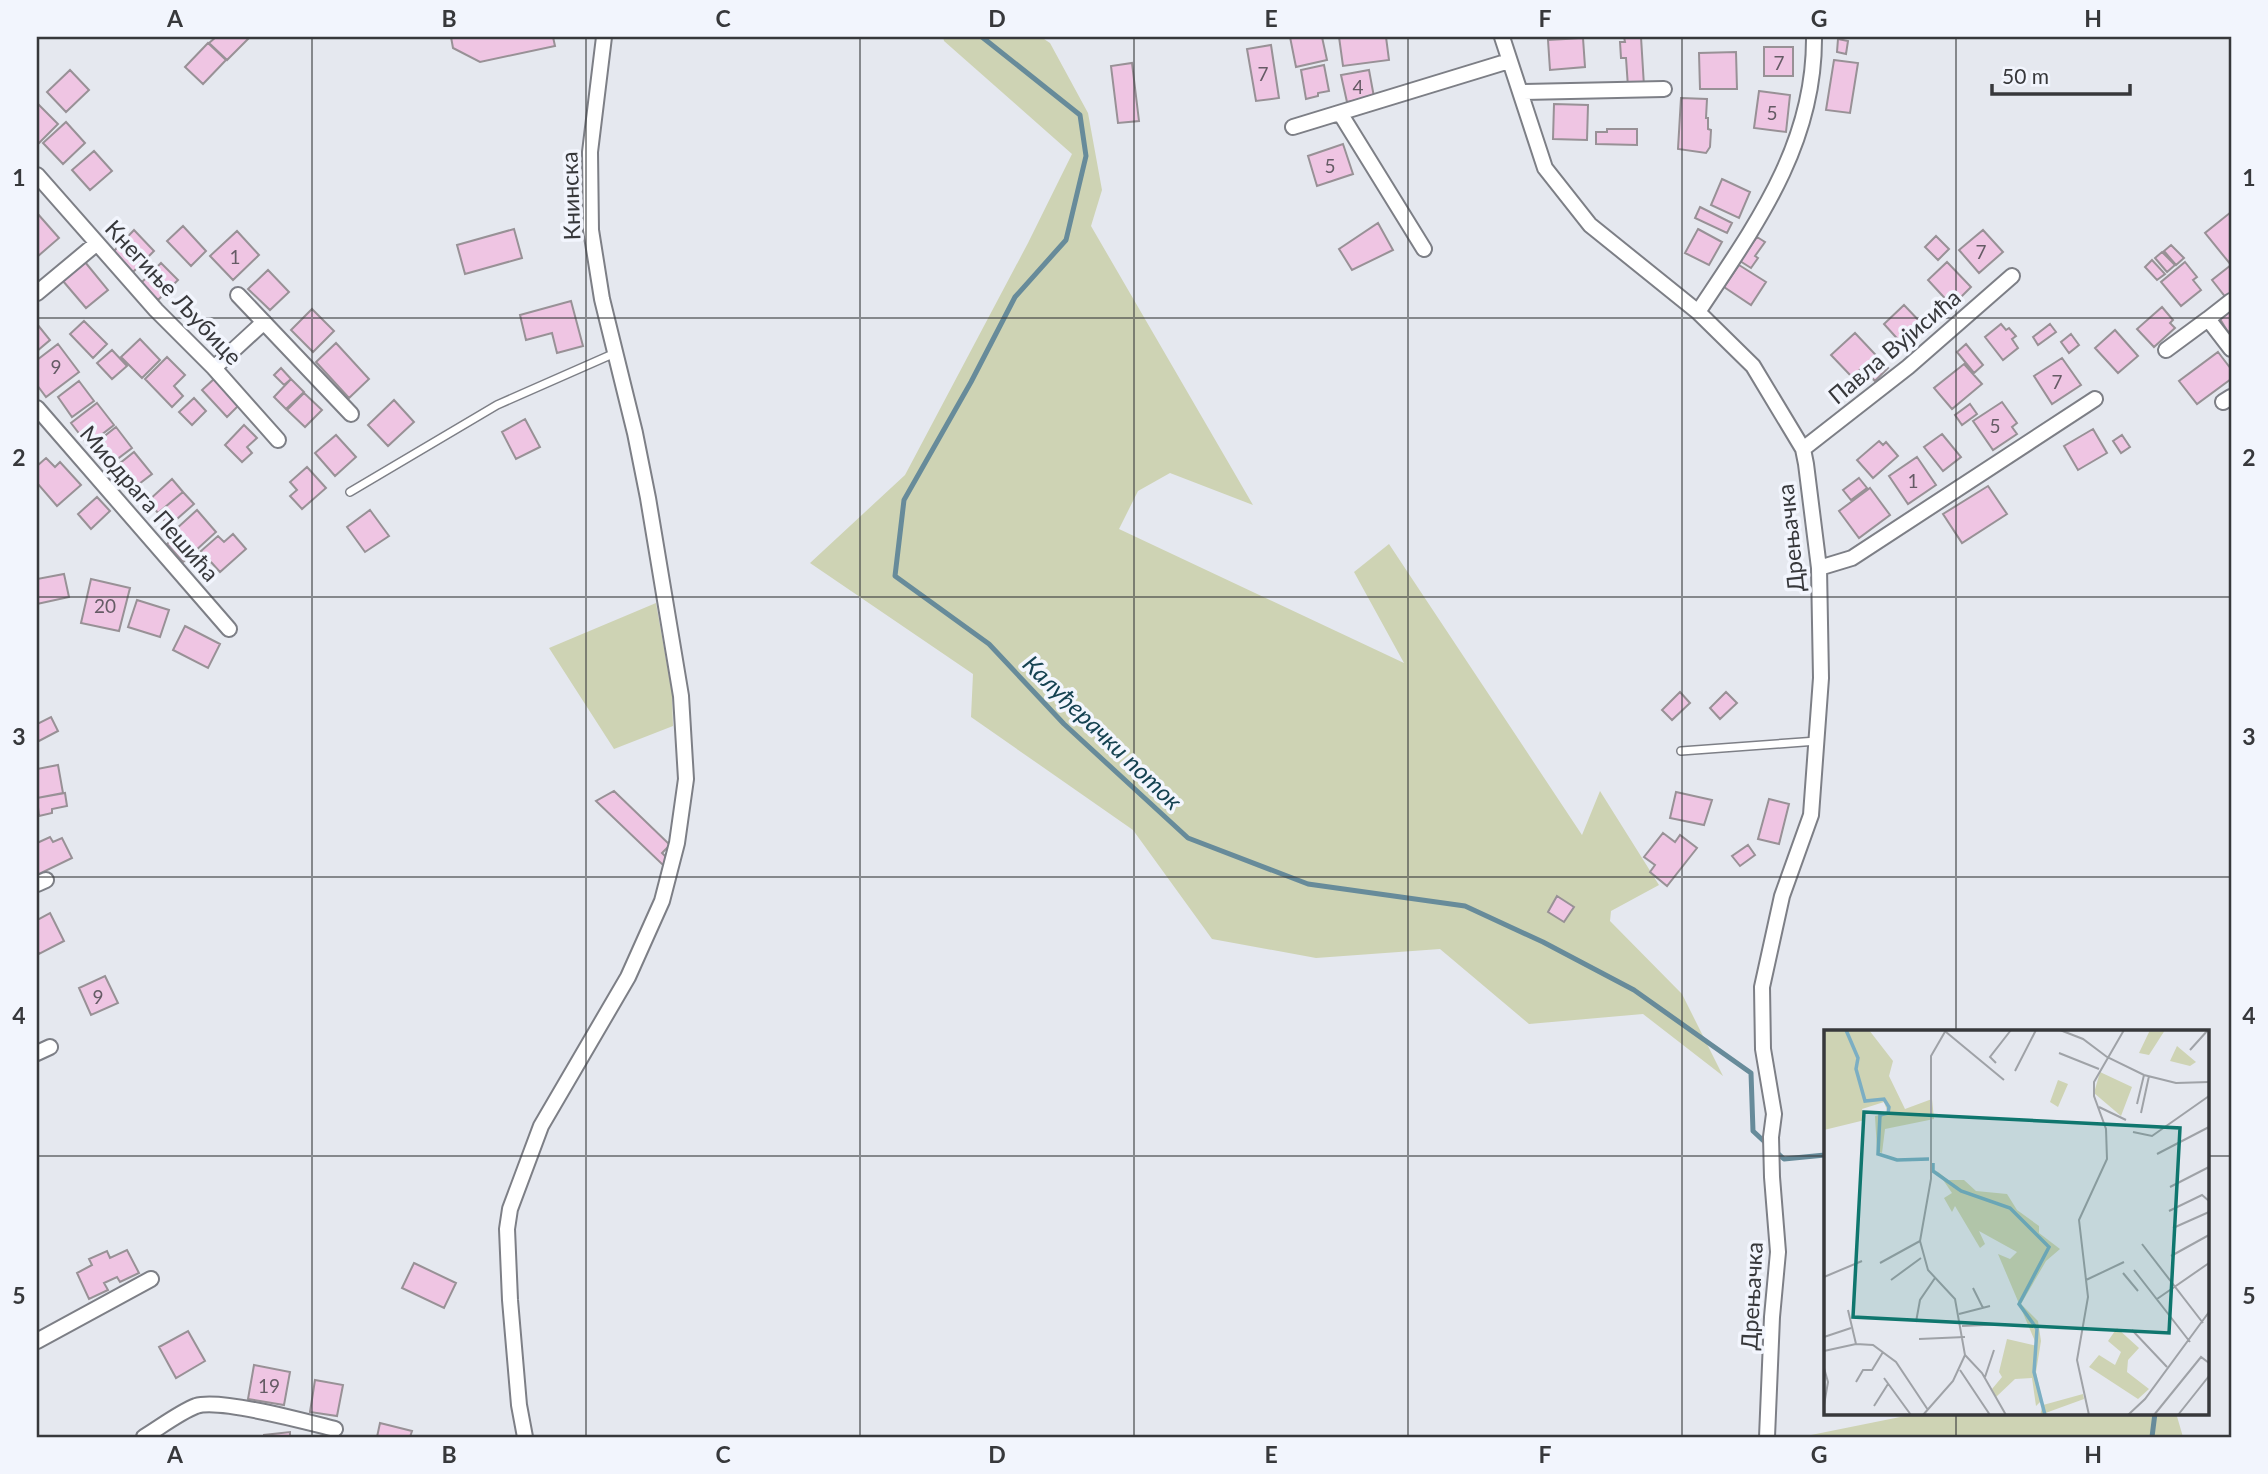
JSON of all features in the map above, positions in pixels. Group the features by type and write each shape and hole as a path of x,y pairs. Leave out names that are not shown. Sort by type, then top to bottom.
{"street":[{"name":"Книнска","path":"525,1437 519,1405 510,1300 510,1209 541,1126 628,977 662,901 677,843 686,779 681,696 648,498 602,299 591,230 590,152 604,37"},
{"name":"Дрењачка","path":"1502,37 1545,168 1590,225 1698,312 1753,366 1802,449 1819,568 1821,678 1811,815 1782,896 1762,987 1763,1049 1774,1114 1770,1137 1778,1252 1772,1317 1767,1437"},
{"path":"1698,312 1776,191 1790,158 1814,75 1814,37"},
{"path":"1293,127 1509,61"},
{"path":"1522,92 1664,89"},
{"path":"1340,113 1424,249"},
{"name":"Кнегиње Љубице","path":"37,175 156,310 214,368 278,440"},
{"path":"37,293 97,243"},
{"name":"Павла Вујисића","path":"1802,449 1908,367 2012,276"},
{"path":"238,295 351,414"},
{"path":"2166,350 2231,301"},
{"path":"2208,318 2231,349"},
{"path":"214,368 264,322"},
{"path":"1819,568 1852,558 2095,399"},
{"name":"Миодрага Пешића","path":"37,408 229,629"},
{"path":"37,1341 151,1279"},
{"path":"144,1437 196,1406 208,1405 257,1411 335,1429"}],"lane":[{"path":"350,492 497,405 615,353"},
{"path":"1681,751 1817,741"}],"green space":[{"path":"943,37 1041,37 1050,43 1088,113 1102,190 1091,226 1253,505 1170,473 1138,491 1119,529 1404,663 1354,572 1389,544 1582,835 1600,791 1659,885 1611,911 1610,921 1682,994 1723,1076 1643,1014 1529,1024 1440,949 1316,958 1212,939 1133,830 971,717 973,674 810,563 905,475 1072,154 944,41"},
{"path":"656,603 672,693 673,726 614,749 549,648"},
{"path":"1915,1414 2176,1414 2183,1437 1801,1437"}],"building":[{"path":"216,37 250,37 227,60 209,43"},
{"path":"451,37 553,37 555,46 480,62 453,48"},
{"path":"1290,37 1322,37 1327,60 1296,67"},
{"path":"1339,37 1386,37 1389,60 1343,66"},
{"path":"1624,37 1641,37 1644,86 1628,87 1626,58 1621,58 1620,42 1625,42"},
{"path":"1583,38 1585,67 1550,70 1548,40"},
{"path":"1838,39 1848,41 1846,54 1837,52"},
{"path":"208,43 226,60 203,84 185,67"},
{"path":"1271,45 1279,98 1256,101 1247,49"},
{"path":"1764,47 1793,47 1793,76 1764,76"},
{"path":"1736,52 1737,89 1700,89 1699,53"},
{"path":"1834,60 1858,63 1850,113 1826,110"},
{"path":"1132,63 1139,121 1118,123 1111,66"},
{"path":"1324,65 1329,91 1306,99 1301,70"},
{"path":"70,70 89,90 66,112 47,92"},
{"path":"1369,70 1374,97 1347,102 1341,75"},
{"path":"1759,91 1790,95 1786,132 1754,128"},
{"path":"1681,98 1707,99 1706,118 1708,129 1711,130 1710,147 1706,153 1678,149"},
{"path":"1554,104 1588,105 1587,140 1553,139"},
{"path":"39,105 58,124 37,145 37,107"},
{"path":"66,122 85,143 63,164 43,143"},
{"path":"1607,129 1637,129 1637,145 1596,144 1596,132 1607,132"},
{"path":"1343,144 1353,174 1317,186 1308,156"},
{"path":"94,151 112,171 90,190 72,170"},
{"path":"1722,179 1750,192 1739,218 1711,205"},
{"path":"1700,207 1732,223 1727,233 1695,218"},
{"path":"2231,212 2231,265 2205,233"},
{"path":"37,213 59,238 37,257"},
{"path":"1378,223 1393,250 1352,270 1339,249"},
{"path":"183,226 206,251 191,266 167,241"},
{"path":"514,229 522,258 465,274 457,245"},
{"path":"1698,229 1722,242 1709,265 1685,253"},
{"path":"134,230 154,251 133,272 113,252"},
{"path":"1983,230 2003,252 1979,273 1959,250"},
{"path":"237,231 259,255 233,280 210,256"},
{"path":"1936,236 1949,249 1938,260 1925,247"},
{"path":"1757,237 1765,242 1755,256 1758,258 1751,268 1740,261"},
{"path":"2171,245 2184,258 2176,265 2164,251"},
{"path":"2162,252 2175,265 2167,272 2155,258"},
{"path":"2152,260 2165,274 2157,280 2145,267"},
{"path":"85,262 108,290 86,308 63,281"},
{"path":"1947,262 1971,287 1952,306 1928,280"},
{"path":"2185,262 2197,277 2193,280 2201,290 2181,306 2161,282"},
{"path":"161,263 178,280 158,300 141,283"},
{"path":"1739,265 1766,282 1751,305 1724,287"},
{"path":"2231,265 2231,296 2227,299 2212,280"},
{"path":"268,270 289,292 270,310 248,289"},
{"path":"571,301 583,346 557,353 552,333 526,340 520,315"},
{"path":"1904,305 1924,326 1903,345 1884,324"},
{"path":"2162,307 2173,320 2170,323 2175,328 2154,347 2137,329"},
{"path":"312,309 334,331 313,352 291,330"},
{"path":"2231,311 2231,330 2228,332 2220,319"},
{"path":"84,321 107,344 93,358 70,334"},
{"path":"37,324 50,340 37,351"},
{"path":"2001,324 2016,336 2012,339 2018,348 2003,360 1985,337"},
{"path":"2050,324 2056,332 2038,345 2033,337"},
{"path":"2115,330 2138,356 2118,373 2095,348"},
{"path":"1855,333 1888,368 1875,381 1862,368 1852,377 1831,355"},
{"path":"2071,334 2079,345 2069,353 2061,342"},
{"path":"140,339 160,360 142,378 121,357"},
{"path":"336,343 369,379 349,398 316,362"},
{"path":"58,344 79,372 46,397 37,385 37,360"},
{"path":"1966,344 1983,365 1974,373 1957,352"},
{"path":"112,350 127,366 112,379 97,363"},
{"path":"2218,352 2231,369 2231,379 2197,404 2179,381"},
{"path":"167,357 185,375 174,386 183,396 172,407 145,379"},
{"path":"2062,358 2081,385 2052,404 2034,376"},
{"path":"1964,364 1982,384 1952,409 1934,388"},
{"path":"281,368 291,379 284,385 274,375"},
{"path":"214,379 239,405 227,417 202,390"},
{"path":"291,379 304,392 286,409 274,397"},
{"path":"79,381 94,401 72,417 58,397"},
{"path":"304,393 322,410 305,427 287,410"},
{"path":"194,398 206,411 192,425 179,412"},
{"path":"394,400 414,422 388,446 368,425"},
{"path":"2002,402 2017,423 2012,427 2017,434 1993,450 1973,421"},
{"path":"97,403 114,425 88,445 71,423"},
{"path":"1970,404 1977,414 1962,425 1955,415"},
{"path":"525,419 540,447 516,459 502,432"},
{"path":"244,425 257,438 247,447 252,453 242,462 225,445"},
{"path":"116,427 132,448 108,466 92,446"},
{"path":"2093,429 2107,453 2078,470 2064,446"},
{"path":"1942,434 1961,457 1943,471 1924,447"},
{"path":"336,435 356,457 335,476 315,453"},
{"path":"2122,435 2130,447 2121,453 2113,441"},
{"path":"1879,441 1883,445 1886,442 1898,456 1873,478 1857,460"},
{"path":"134,452 152,474 131,490 114,468"},
{"path":"1917,457 1936,485 1908,504 1889,476"},
{"path":"46,458 55,467 60,462 81,485 57,506 37,483 37,466"},
{"path":"307,467 326,488 302,509 290,496 297,490 290,482"},
{"path":"1859,478 1867,488 1851,500 1843,490"},
{"path":"172,479 183,492 158,513 148,501"},
{"path":"1988,486 2007,514 1962,543 1943,514"},
{"path":"1870,488 1890,515 1859,538 1839,511"},
{"path":"183,492 194,504 169,526 158,513"},
{"path":"97,497 110,511 91,529 78,514"},
{"path":"197,510 216,532 183,562 167,544 179,534 175,530"},
{"path":"370,510 389,536 365,552 347,527"},
{"path":"233,534 246,549 220,572 201,551 218,536 224,542"},
{"path":"64,574 69,597 37,604 37,579"},
{"path":"91,579 130,588 119,631 81,623"},
{"path":"137,600 169,610 160,637 128,627"},
{"path":"185,626 220,644 208,668 173,650"},
{"path":"1680,692 1690,703 1672,720 1662,710"},
{"path":"1726,692 1737,703 1720,719 1710,708"},
{"path":"51,717 58,731 37,742 37,724"},
{"path":"58,765 63,793 37,798 37,769"},
{"path":"614,791 670,845 662,853 669,860 663,865 596,801"},
{"path":"1676,792 1712,800 1704,825 1670,818"},
{"path":"65,793 67,806 52,809 52,813 39,816 37,798"},
{"path":"1769,799 1789,804 1779,844 1758,839"},
{"path":"1663,833 1675,842 1680,835 1697,848 1667,886 1650,872 1655,865 1644,857"},
{"path":"50,837 53,842 62,838 72,858 37,875 37,843"},
{"path":"1748,845 1755,855 1740,866 1732,856"},
{"path":"1557,896 1574,907 1564,922 1548,912"},
{"path":"50,913 64,941 39,954 37,920"},
{"path":"105,976 118,1003 91,1015 79,988"},
{"path":"127,1250 139,1273 120,1282 117,1277 104,1283 108,1290 89,1299 77,1273 92,1265 89,1259 107,1251 110,1258"},
{"path":"414,1263 456,1283 444,1308 402,1288"},
{"path":"188,1331 205,1361 176,1378 159,1347"},
{"path":"254,1365 290,1372 284,1405 248,1399"},
{"path":"315,1380 343,1385 337,1416 310,1412"},
{"path":"380,1423 412,1431 410,1437 377,1437"},
{"path":"290,1432 290,1437 264,1437 264,1435"}],"waterway":[{"name":"Калуђерачки поток","path":"982,37 1080,115 1086,156 1066,240 1015,297 971,382 904,500 895,576 989,644 1064,724 1188,838 1308,884 1465,906 1543,942 1634,990 1751,1073 1753,1131 1768,1145"},
{"name":"Калуђерачки поток","path":"1775,1151 1784,1159 1824,1155"},
{"name":"Калуђерачки поток","path":"2152,1437 2155,1414"}]}
